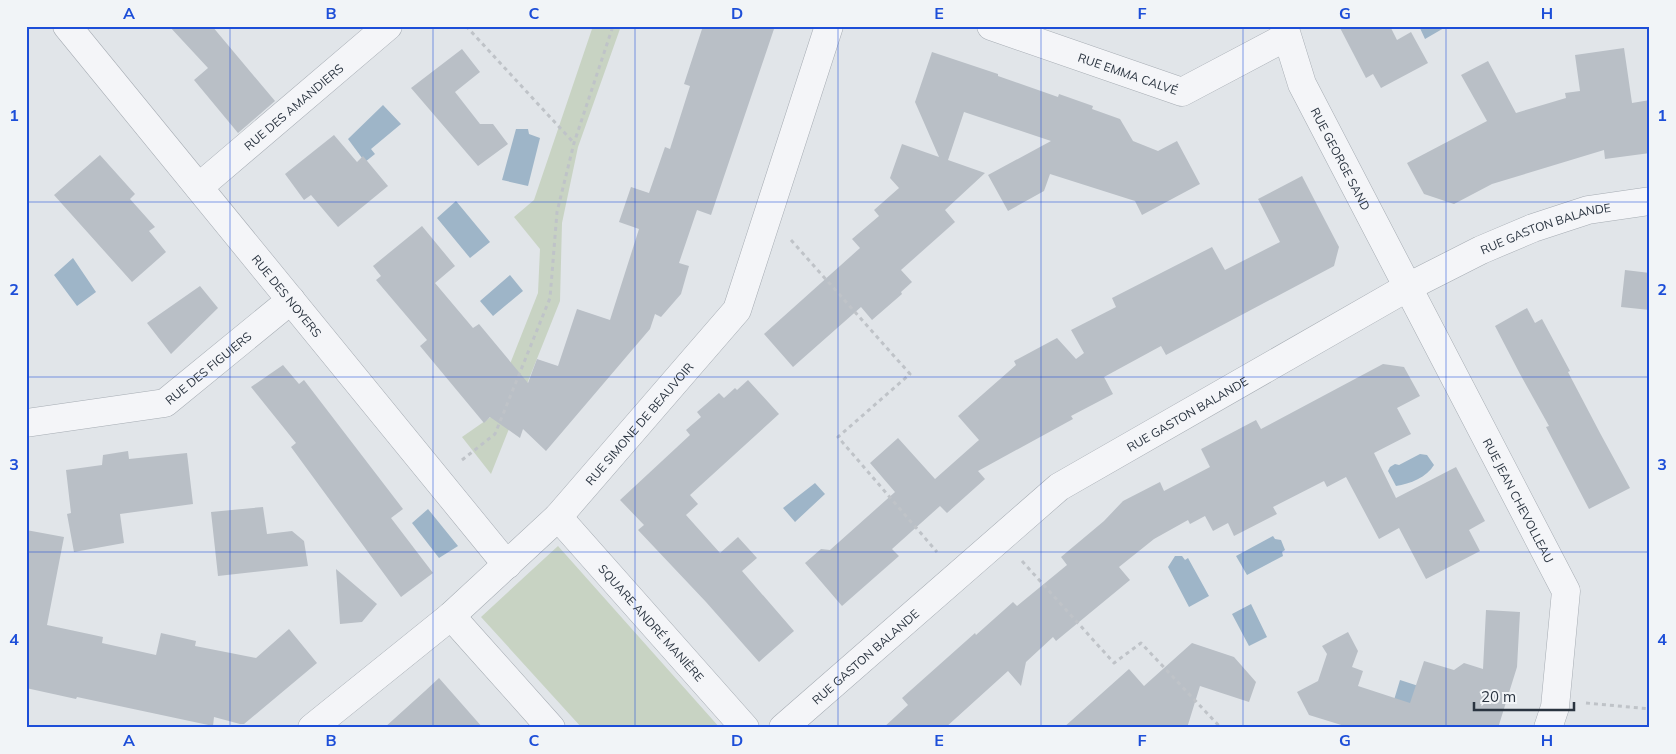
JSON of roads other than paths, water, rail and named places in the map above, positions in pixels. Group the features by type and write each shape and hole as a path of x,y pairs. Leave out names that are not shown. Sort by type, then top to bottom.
{"street":[{"name":"RUE DES NOYERS","path":"67,26 507,565"},
{"name":"RUE DES AMANDIERS","path":"199,187 388,26"},
{"name":"RUE SIMONE DE BEAUVOIR","path":"312,728 451,616 558,517 736,310 829,26"},
{"name":"RUE EMMA CALVÉ","path":"991,26 1182,92 1285,32"},
{"name":"RUE GEORGE SAND","path":"1285,32 1302,84 1408,286"},
{"name":"RUE GASTON BALANDE","path":"782,728 1059,487 1408,286 1481,250 1533,228 1588,210 1650,201"},
{"name":"RUE JEAN CHEVOLLEAU","path":"1408,286 1566,591 1555,707 1548,728"},
{"name":"RUE DES FIGUIERS","path":"26,423 165,403 291,300"},
{"name":"SQUARE ANDRÉ MANIÈRE","path":"558,517 745,728"},
{"path":"451,616 551,728"}],"water":[{"path":"1419,26 1443,26 1444,28 1425,39"},
{"path":"383,105 401,124 371,149 375,154 365,162 348,139"},
{"path":"516,129 528,129 529,134 540,138 528,186 502,180"},
{"path":"456,201 490,242 470,258 437,218"},
{"path":"73,258 96,292 77,306 54,275"},
{"path":"510,275 523,291 493,316 480,301"},
{"path":"1420,454 1427,455 1434,465 1431,469 1418,479 1396,486 1388,471 1390,467 1395,464 1399,465"},
{"path":"815,483 825,494 795,522 783,508"},
{"path":"428,509 458,546 439,558 412,523"},
{"path":"1273,536 1275,539 1281,540 1285,550 1282,552 1283,556 1247,575 1236,556"},
{"path":"1175,556 1182,556 1185,560 1188,558 1209,596 1189,607 1168,567"},
{"path":"1251,604 1267,637 1249,646 1232,614"},
{"path":"1400,680 1437,692 1436,713 1394,700"}]}
